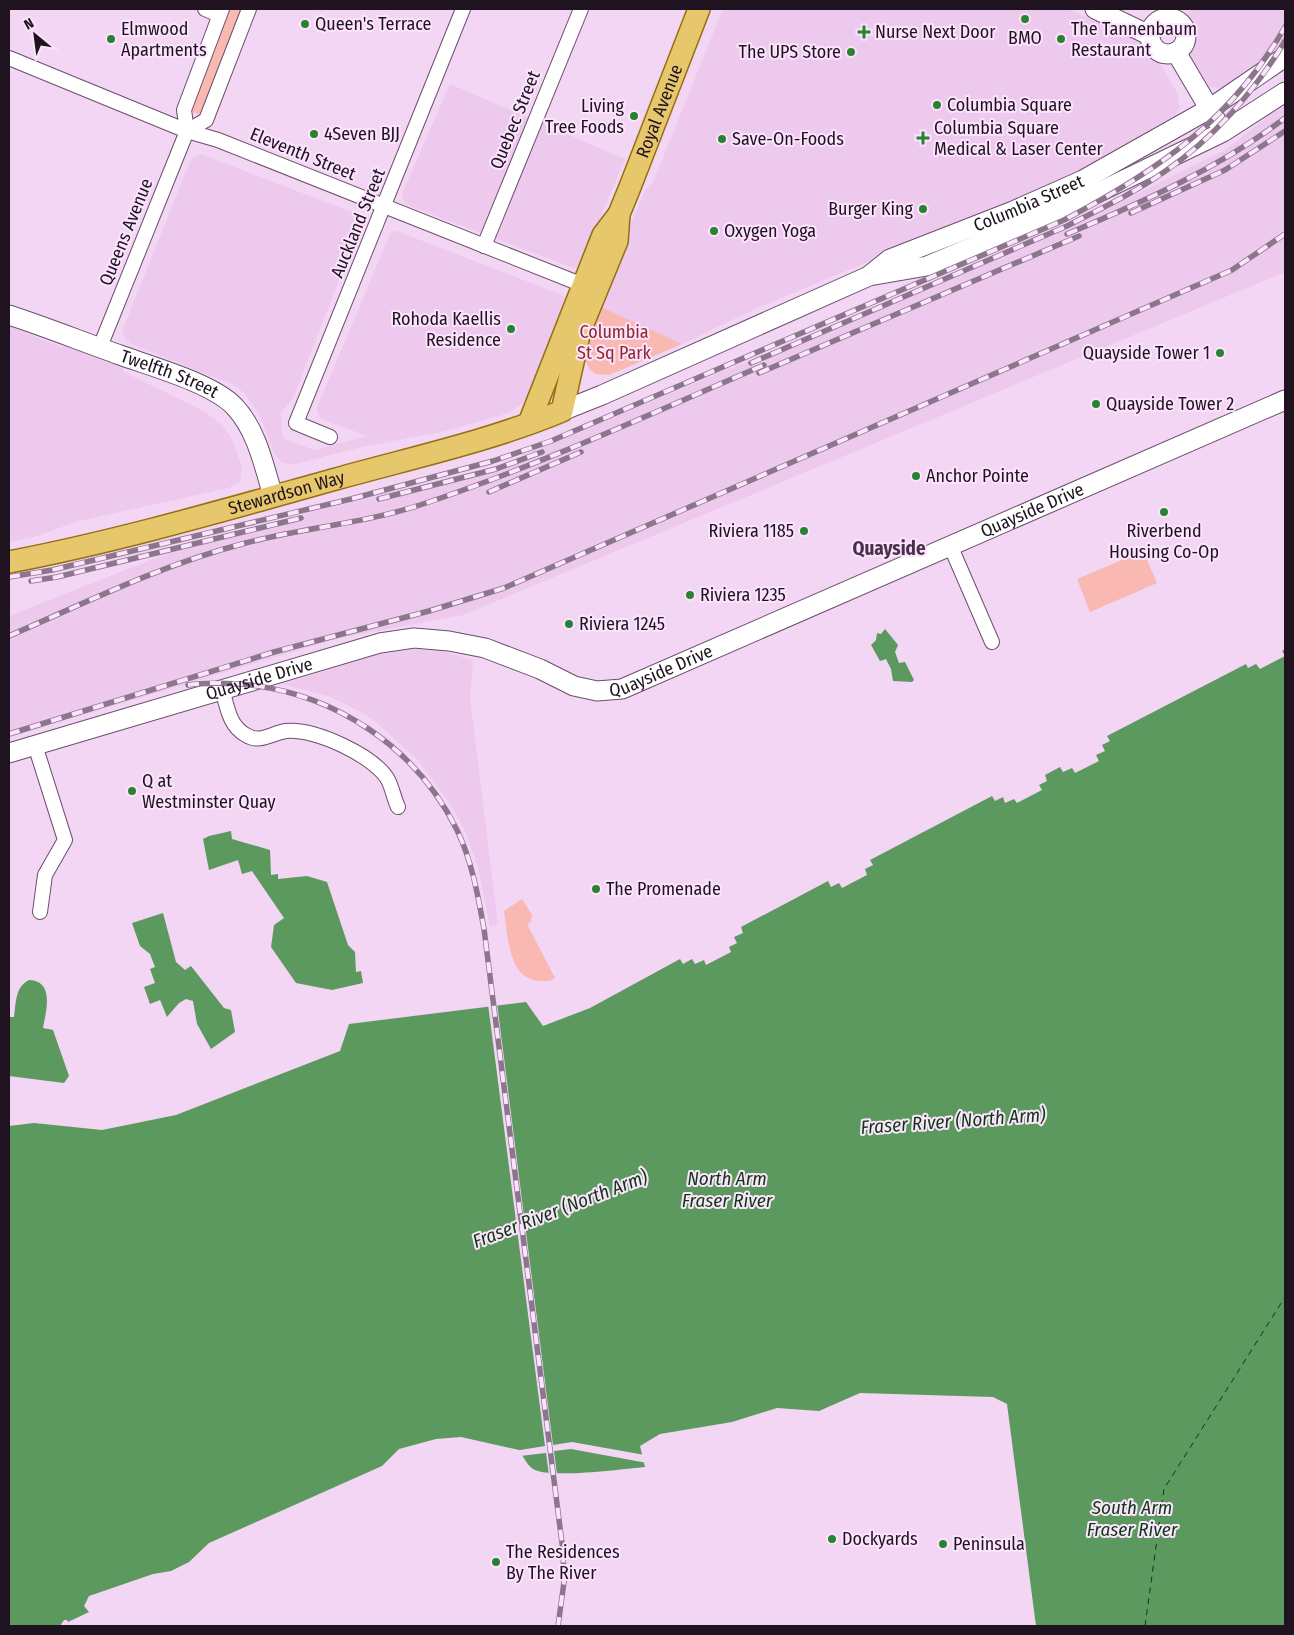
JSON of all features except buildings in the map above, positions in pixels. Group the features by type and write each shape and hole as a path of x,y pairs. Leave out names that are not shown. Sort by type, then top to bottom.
{"main road":[{"name":"Royal Avenue","path":"529,423 603,235 618,214 700,9"},
{"name":"Royal Avenue","path":"562,411 580,331 617,241 618,214"},
{"name":"Stewardson Way","path":"9,562 49,555 273,496 529,423 562,411"}],"street":[{"path":"205,9 221,12"},
{"path":"187,131 206,120 249,9"},
{"name":"Auckland Street","path":"330,437 296,424 385,207 463,9"},
{"name":"Quebec Street","path":"484,246 581,9"},
{"path":"1094,9 1169,20"},
{"path":"1116,9 1169,20 1186,37 1184,43 1176,52 1165,54 1159,52 1151,43 1169,20"},
{"name":"Queens Avenue","path":"100,347 187,131 184,110 221,12"},
{"path":"1176,52 1223,132"},
{"name":"Columbia Street","path":"869,276 890,259 1062,190 1209,109 1285,57"},
{"name":"Eleventh Street","path":"9,58 187,131 218,140 583,285"},
{"name":"Columbia Street","path":"562,411 869,276 927,266 1072,205 1223,132 1285,92"},
{"name":"Twelfth Street","path":"9,315 100,347 202,387 234,406 252,434 273,496"},
{"name":"Quayside Drive","path":"9,753 380,643 414,638 449,640 485,648 540,669 574,686 597,691 622,689 1285,400"},
{"path":"950,545 992,642"},
{"path":"222,689 230,718 236,727 246,735 255,739 285,732 306,731 325,737 365,759 387,778 398,807"},
{"path":"36,745 65,840 45,875 40,912"}],"shaded area":[{"path":"723,9 1067,9 1141,39 1158,61 1177,92 1180,107 1175,115 1065,180 757,308 682,344 597,305 645,190 653,182"},
{"path":"1191,9 1285,9 1285,50 1223,88 1210,87 1203,82 1186,54 1184,20"},
{"path":"450,84 625,159 580,266 573,268 410,206 404,201 402,194"},
{"path":"1285,103 1285,272 463,615 339,638 9,737 9,616 201,540 499,465 1068,228 1225,150"},
{"path":"201,154 357,214 361,220 360,227 293,398 281,413 282,435 285,439 314,450 367,436 324,420 319,416 317,408 390,234 394,230 560,294 566,299 567,302 527,400 509,413 446,431 362,447 295,464 282,463 274,453 259,414 244,393 234,385 131,344 123,336 123,329 190,162"},
{"path":"9,326 61,347 73,346 120,365 124,372 204,411 222,425 233,441 242,468 240,481 229,488 79,521 34,537 9,542"},
{"path":"412,649 441,651 473,660 470,698 498,925 490,926 478,867 466,833 451,805 418,760 376,722 363,713 331,697 282,684 377,655"}],"green space":[{"path":"230,9 243,9 201,115 190,111"},
{"name":"Columbia St Sq Park","path":"597,305 682,344 609,375 595,374 589,367 585,351 588,332"},
{"path":"1143,551 1157,583 1090,612 1077,579"},
{"path":"522,899 532,915 531,922 527,924 555,978 551,980 529,979 521,973 511,955 504,911"}],"water":[{"path":"885,629 898,645 895,652 899,663 905,662 914,680 912,682 893,681 891,669 886,659 880,661 871,645 876,640 877,633 881,634"},
{"name":"North Arm Fraser River","path":"1285,656 1285,1626 1036,1626 1007,1404 993,1397 860,1393 819,1411 777,1408 732,1422 660,1434 640,1446 645,1467 587,1473 541,1472 533,1469 527,1463 519,1450 461,1437 436,1439 399,1449 382,1466 209,1543 189,1562 171,1571 153,1574 89,1596 84,1606 89,1612 68,1622 64,1620 60,1626 9,1626 9,1126 34,1123 102,1130 176,1115 340,1051 349,1024 526,1002 543,1026 590,1008 680,959 683,964 692,959 695,964 704,960 706,965 731,952 729,947 737,943 734,937 743,933 741,927 828,881 831,887 839,883 842,888 867,875 865,869 873,865 870,860 992,796 995,801 1003,797 1005,803 1014,799 1017,803 1042,790 1039,785 1047,781 1045,775 1060,767 1063,772 1072,768 1075,773 1099,761 1096,755 1105,751 1102,745 1110,741 1107,736 1246,664 1248,668 1256,664 1260,669"},
{"path":"231,831 232,839 270,850 271,875 278,874 278,879 307,876 327,882 348,945 355,952 356,972 361,971 363,983 332,990 296,983 271,947 274,925 284,918 252,871 242,874 238,860 209,870 203,839"},
{"path":"163,913 176,962 185,970 191,966 224,1008 231,1010 235,1032 211,1049 197,1024 193,1001 186,999 179,1003 167,1017 160,1000 150,1004 144,987 155,983 150,969 155,967 150,954 140,946 132,923"},
{"path":"29,980 37,982 46,991 47,1006 43,1028 53,1030 69,1076 64,1083 9,1076 10,1017 14,1017 16,1001 21,987"}],"pier":[{"path":"497,1003 553,1445 572,1442 645,1455 647,1463 571,1449 554,1451 557,1475 549,1475 546,1453 520,1456 514,1451 545,1446 488,1004"}],"ferry route":[{"path":"1145,1626 1164,1489 1285,1297"}],"railway":[{"path":"9,577 52,570 351,499 493,461 551,441 1064,220 1130,182 1161,162 1189,140 1241,90 1264,60 1285,27"},
{"path":"751,363 1067,226 1141,187 1182,159 1232,113 1260,78 1285,41"},
{"path":"1067,234 1180,183 1234,153 1285,118"},
{"path":"1131,213 1225,170 1285,131"},
{"path":"9,734 274,652 429,611 504,588 1232,270 1285,234"},
{"path":"759,373 1079,236"},
{"path":"9,636 153,574 212,553 286,534 376,517 464,490 594,439 764,365"},
{"path":"379,499 496,469 542,452"},
{"path":"489,492 581,452"},
{"path":"31,581 57,577 301,518"},
{"path":"188,685 228,683 275,689 308,699 339,712 368,729 395,749 419,773 440,800 457,830 467,854 484,929 563,1551 564,1582 558,1626"}],"place":[{"name":"BMO","path":"1025,19"},
{"name":"Queen's Terrace","path":"305,24"},
{"name":"Nurse Next Door","path":"864,32"},
{"name":"Elmwood Apartments","path":"111,39"},
{"name":"The Tannenbaum Restaurant","path":"1061,39"},
{"name":"The UPS Store","path":"851,52"},
{"name":"Columbia Square","path":"937,105"},
{"name":"Living Tree Foods","path":"634,116"},
{"name":"4Seven BJJ","path":"314,134"},
{"name":"Columbia Square Medical & Laser Center","path":"923,138"},
{"name":"Save-On-Foods","path":"722,139"},
{"name":"Burger King","path":"923,209"},
{"name":"Oxygen Yoga","path":"714,231"},
{"name":"Rohoda Kaellis Residence","path":"511,329"},
{"name":"Quayside Tower 1","path":"1220,353"},
{"name":"Quayside Tower 2","path":"1096,404"},
{"name":"Anchor Pointe","path":"916,476"},
{"name":"Riverbend Housing Co-Op","path":"1164,512"},
{"name":"Riviera 1185","path":"804,531"},
{"name":"Riviera 1235","path":"690,595"},
{"name":"Riviera 1245","path":"569,624"},
{"name":"Q at Westminster Quay","path":"132,791"},
{"name":"The Promenade","path":"596,889"},
{"name":"Dockyards","path":"832,1539"},
{"name":"Peninsula","path":"943,1544"},
{"name":"The Residences By The River","path":"496,1562"}],"district":[{"name":"Quayside","path":"889,548"}],"water label":[{"name":"Fraser River (North Arm)","path":"953,1121"},
{"name":"Fraser River (North Arm)","path":"560,1209"},
{"name":"South Arm Fraser River","path":"1132,1518"}]}
